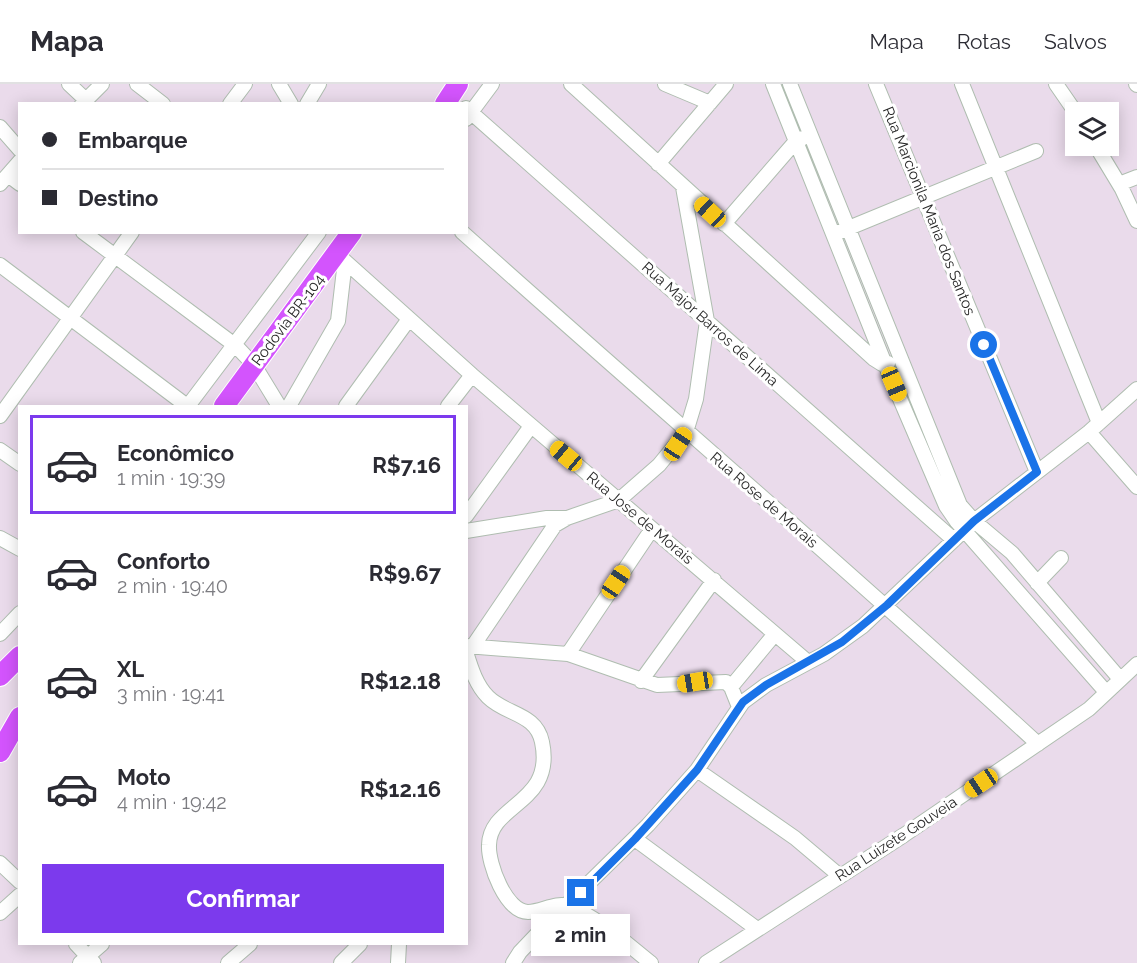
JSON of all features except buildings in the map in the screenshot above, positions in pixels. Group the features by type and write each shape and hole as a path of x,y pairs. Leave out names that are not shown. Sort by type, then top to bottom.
{"highway":[{"name":"Rodovia BR-104","path":"226,405 254,365 341,257 351,234"},
{"path":"0,676 18,658"},
{"path":"0,752 18,720"}],"street":[{"path":"69,84 84,102 102,84"},
{"path":"137,84 160,102"},
{"path":"232,102 245,84"},
{"path":"279,84 290,102"},
{"path":"308,102 319,84"},
{"path":"463,102 492,84"},
{"path":"572,84 874,359 885,364 900,358"},
{"path":"666,84 710,103"},
{"path":"658,164 726,84"},
{"path":"773,84 796,141 900,358 955,496 970,526 1106,693"},
{"path":"790,84 810,135 885,364 951,514 970,526 996,537 1120,679"},
{"name":"Rua Marcionila Maria dos Santos","path":"876,84 1037,472"},
{"path":"962,84 996,167 1094,427 1137,487"},
{"path":"1056,84 1068,102"},
{"name":"Rua Major Barros de Lima","path":"468,111 954,540"},
{"path":"0,127 18,148"},
{"path":"724,224 796,141 810,135"},
{"path":"840,231 1036,151"},
{"path":"1102,156 1137,221"},
{"path":"2,181 18,163"},
{"path":"1119,184 1137,177"},
{"path":"2,181 18,184"},
{"path":"469,648 555,525 567,518 619,500 670,454 686,432 696,399 707,321 683,187"},
{"path":"86,234 236,346 254,365 278,405"},
{"path":"0,416 130,234"},
{"path":"188,405 236,346 319,234"},
{"name":"Rua Rose de Morais","path":"464,234 686,432 887,605 1038,744"},
{"path":"290,405 334,332 341,310 341,257"},
{"name":"Rua Jose de Morais","path":"341,257 472,375 808,662"},
{"path":"0,264 186,405"},
{"path":"347,405 409,319"},
{"path":"449,405 472,375"},
{"path":"513,963 526,945 635,839 697,770 739,707 756,692 842,642 887,605 970,526 1094,427 1137,389"},
{"path":"468,513 531,426"},
{"path":"0,450 18,463"},
{"path":"468,531 536,519 567,518"},
{"path":"568,654 652,529"},
{"path":"0,538 18,548"},
{"path":"1037,583 1061,558"},
{"path":"641,681 714,580"},
{"path":"0,634 18,615"},
{"path":"731,687 774,635"},
{"path":"469,648 568,654 641,681 665,686 722,682 731,687 739,707"},
{"path":"469,648 483,691 495,703 531,722 542,742 543,763 539,783 511,808 490,837 490,855 498,880 512,903 523,911 568,906 604,928 651,963"},
{"name":"Rua Luizete Gouveia","path":"706,963 1094,706 1137,664"},
{"path":"697,770 795,838 840,876"},
{"path":"635,839 757,929"},
{"path":"0,863 18,880"},
{"path":"0,913 18,897"},
{"path":"77,945 87,961 101,945"},
{"path":"228,963 249,945"},
{"path":"341,963 359,945"},
{"path":"398,963 399,945"}],"route":[{"path":"581,893 635,839 697,770 743,702 766,685 824,654 863,626 974,521 1037,472 984,345"}]}
